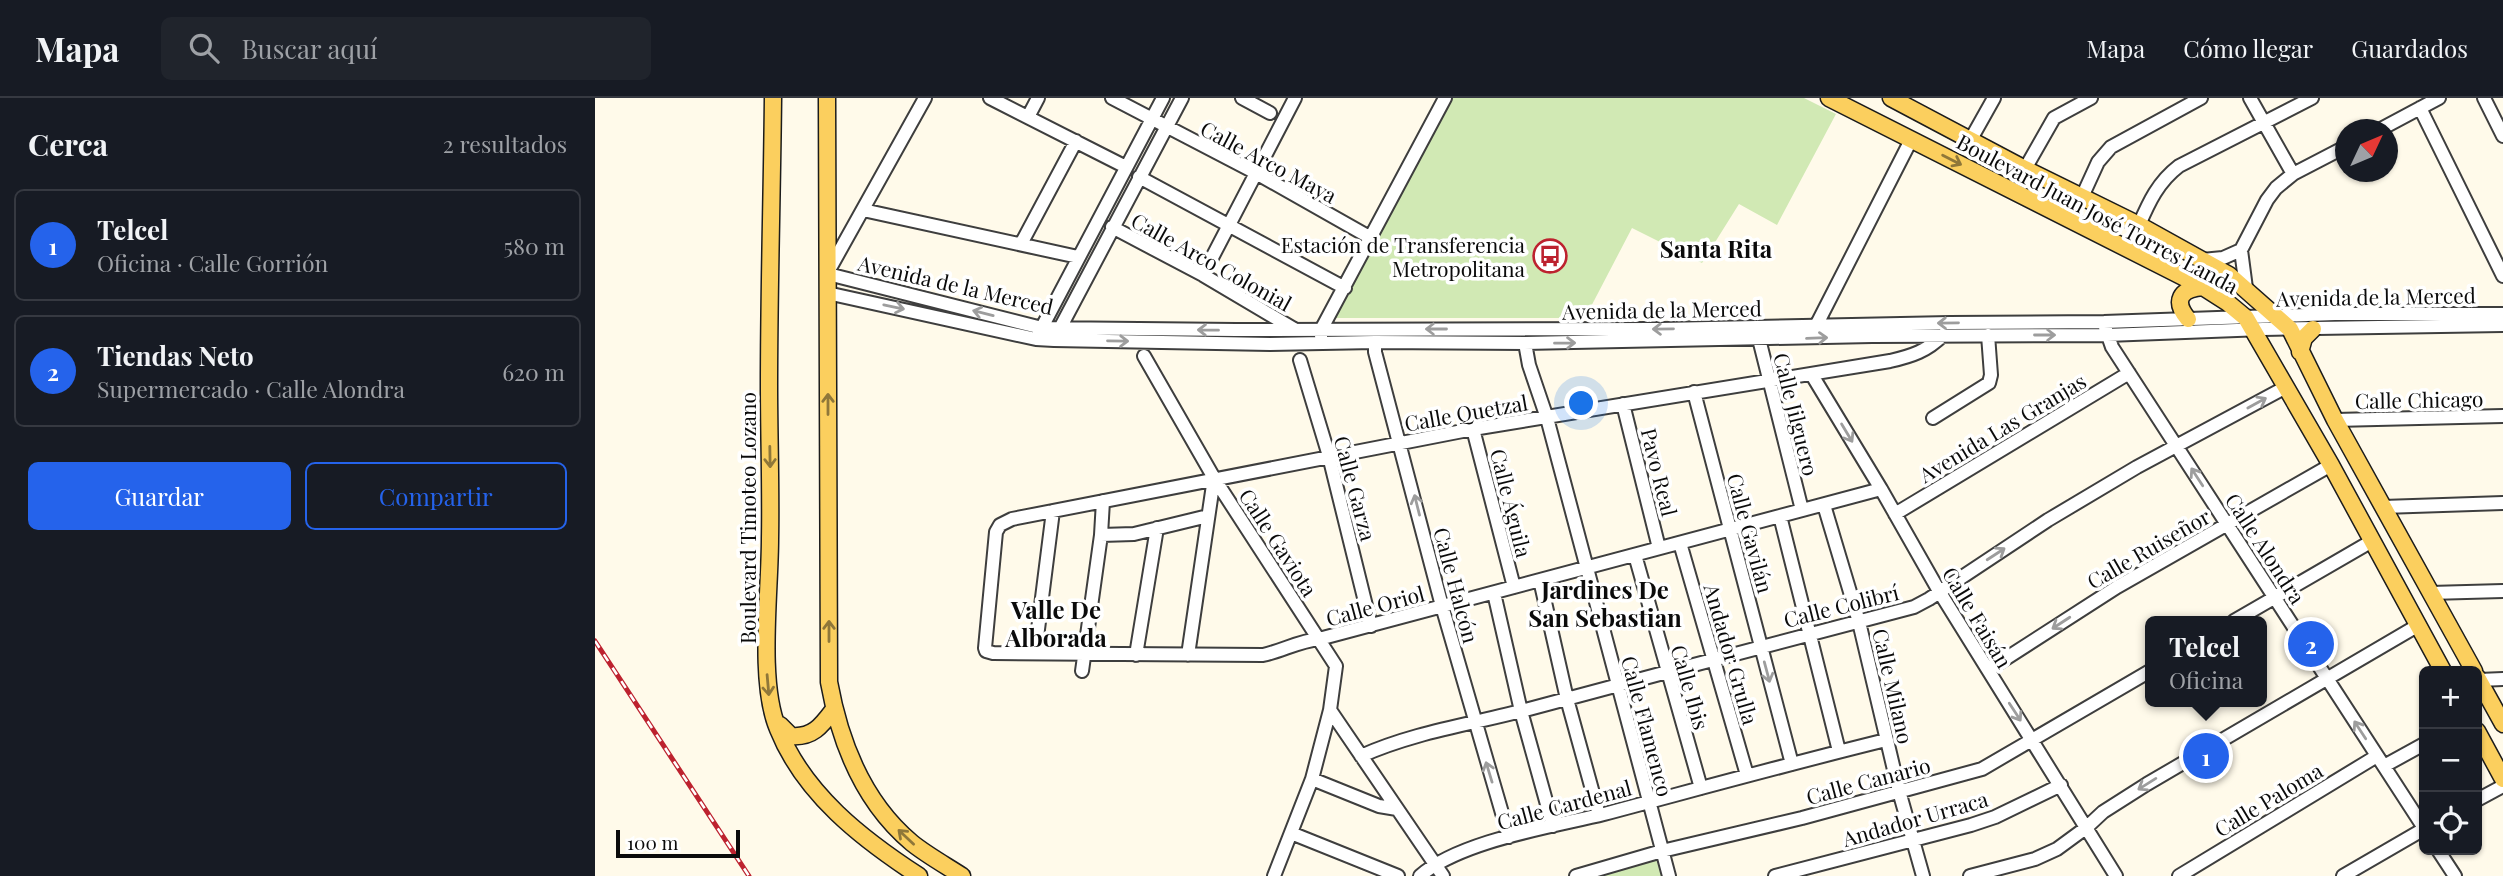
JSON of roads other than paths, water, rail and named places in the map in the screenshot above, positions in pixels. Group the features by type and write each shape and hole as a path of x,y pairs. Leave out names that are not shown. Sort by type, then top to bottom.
{"main road":[{"name":"Boulevard Timoteo Lozano","path":"773,98 770,291 771,537 767,685 777,727 791,756 812,787 874,845 919,876"},
{"path":"827,98 829,682 842,739 861,781 881,810 913,844 962,876"},
{"name":"Boulevard Juan José Torres Landa","path":"1831,98 1850,103 1911,140 2203,287 2228,303 2251,323 2440,666"},
{"name":"Boulevard Juan José Torres Landa","path":"1893,98 2025,169 2139,225 2229,275 2277,317 2290,330 2335,420 2470,666"},
{"path":"2188,319 2179,306 2179,299 2186,291 2203,287"},
{"path":"2300,352 2304,338 2313,329"},
{"path":"2347,496 2360,495 2372,486"},
{"path":"2360,519 2367,512 2383,507"},
{"name":"Boulevard Juan José Torres Landa","path":"2482,687 2503,724"},
{"path":"772,710 786,732 799,737 818,729 834,709"},
{"path":"2482,740 2503,779"}],"street":[{"path":"828,272 925,98"},
{"path":"990,98 1126,167"},
{"path":"1028,117 1038,98"},
{"name":"Calle Arco Maya","path":"1112,98 1256,173 1371,238"},
{"path":"1039,333 1163,98"},
{"path":"1057,334 1182,98"},
{"path":"1242,98 1270,113"},
{"path":"1203,275 1296,98"},
{"path":"1322,344 1321,330 1445,98"},
{"path":"1971,139 1994,98"},
{"path":"2025,169 2054,118 2091,98"},
{"path":"2082,197 2098,162 2111,147 2201,98"},
{"path":"2250,98 2294,174"},
{"path":"2139,225 2154,193 2167,175 2190,160 2312,98"},
{"path":"2398,120 2439,98"},
{"path":"2484,98 2503,136"},
{"path":"2420,108 2503,276"},
{"path":"1816,326 1911,140"},
{"path":"1021,244 1076,141"},
{"path":"2246,288 2241,250 2267,200 2276,188 2294,174 2335,153"},
{"path":"1139,177 1345,288"},
{"path":"863,210 1078,257"},
{"name":"Calle Arco Colonial","path":"1112,227 1203,275 1294,330"},
{"path":"2202,260 2223,258 2241,250"},
{"name":"Avenida de la Merced","path":"828,272 1039,333"},
{"name":"Avenida de la Merced","path":"827,293 1039,333 1322,344 1525,343 1757,334 1816,326 2106,328 2188,319 2251,323 2290,330 2503,325"},
{"name":"Avenida de la Merced","path":"1057,334 1321,330 1988,335 2251,323 2277,317 2503,314"},
{"name":"Calle Alondra","path":"2106,328 2112,347 2419,820"},
{"name":"Calle Jilguero","path":"1757,334 1802,510"},
{"name":"Calle Quetzal","path":"996,532 1000,525 1012,519 1329,456 1473,429 1812,375 1917,355 1943,335"},
{"path":"1933,418 1989,383 1991,375 1988,335"},
{"name":"Calle Halcón","path":"1375,342 1375,352 1442,607 1509,837"},
{"name":"Calle Flamenco","path":"1525,343 1669,876"},
{"name":"Calle Gaviota","path":"1145,356 1215,478 1335,660 1330,710 1313,779 1274,876"},
{"name":"Calle Garza","path":"1300,360 1329,456 1371,626"},
{"name":"Avenida Las Granjas","path":"1895,514 2129,373"},
{"name":"Calle Faisán","path":"1812,375 1939,591 2087,827 2113,875"},
{"name":"Calle Colibrí","path":"1361,756 1418,736 1914,607 2048,520 2137,467 2287,387"},
{"name":"Calle Gavilán","path":"1694,392 1792,764"},
{"name":"Pavo Real","path":"1623,404 1659,548"},
{"name":"Calle Chicago","path":"2335,420 2503,416"},
{"name":"Calle Águila","path":"1473,429 1514,587"},
{"name":"Calle Ruiseñor","path":"1988,670 2117,587 2331,465"},
{"path":"1188,655 1215,478"},
{"name":"Calle Oriol","path":"996,532 985,648 989,653 1263,655 1283,651 1306,640 1371,626 1881,489"},
{"path":"1082,671 1101,535 1103,501"},
{"path":"2383,507 2503,503"},
{"name":"Calle Milano","path":"1824,505 1859,622 1886,740 1923,876"},
{"path":"1035,653 1053,510"},
{"path":"1101,535 1126,535 1208,516"},
{"path":"1780,516 1839,751"},
{"path":"1136,655 1157,528"},
{"path":"2242,616 2372,541"},
{"name":"Andador Grulla","path":"1680,543 1747,775"},
{"name":"Calle Ibis","path":"1635,555 1701,788"},
{"path":"1540,580 1567,699 1599,815"},
{"path":"2430,593 2503,591"},
{"path":"1494,593 1521,711 1553,826"},
{"path":"1970,876 2035,859 2057,849 2103,812 2147,784 2417,626"},
{"name":"Calle Canario","path":"1576,876 1662,851 1753,831 1982,769 2145,674"},
{"path":"2482,677 2503,679"},
{"path":"1330,710 1443,876"},
{"name":"Calle Cardenal","path":"1420,876 1434,863 1509,837 1886,740"},
{"name":"Calle Paloma","path":"2179,876 2381,761 2419,746"},
{"path":"1313,779 1379,806 1397,809"},
{"name":"Andador Urraca","path":"1775,876 1996,817 2061,785"},
{"path":"2482,797 2503,786"},
{"path":"2343,876 2419,831"},
{"path":"1291,833 1398,876"},
{"path":"2441,855 2455,876"}],"railway":[{"path":"595,641 749,876"}],"place":[{"name":"Estación de Transferencia Metropolitana","path":"1550,256"},
{"name":"Tiendas Neto","path":"2311,644"},
{"name":"Telcel","path":"2206,756"}],"district":[{"name":"Santa Rita","path":"1716,248"},
{"name":"Jardines De San Sebastian","path":"1605,603"},
{"name":"Valle De Alborada","path":"1056,623"}]}
